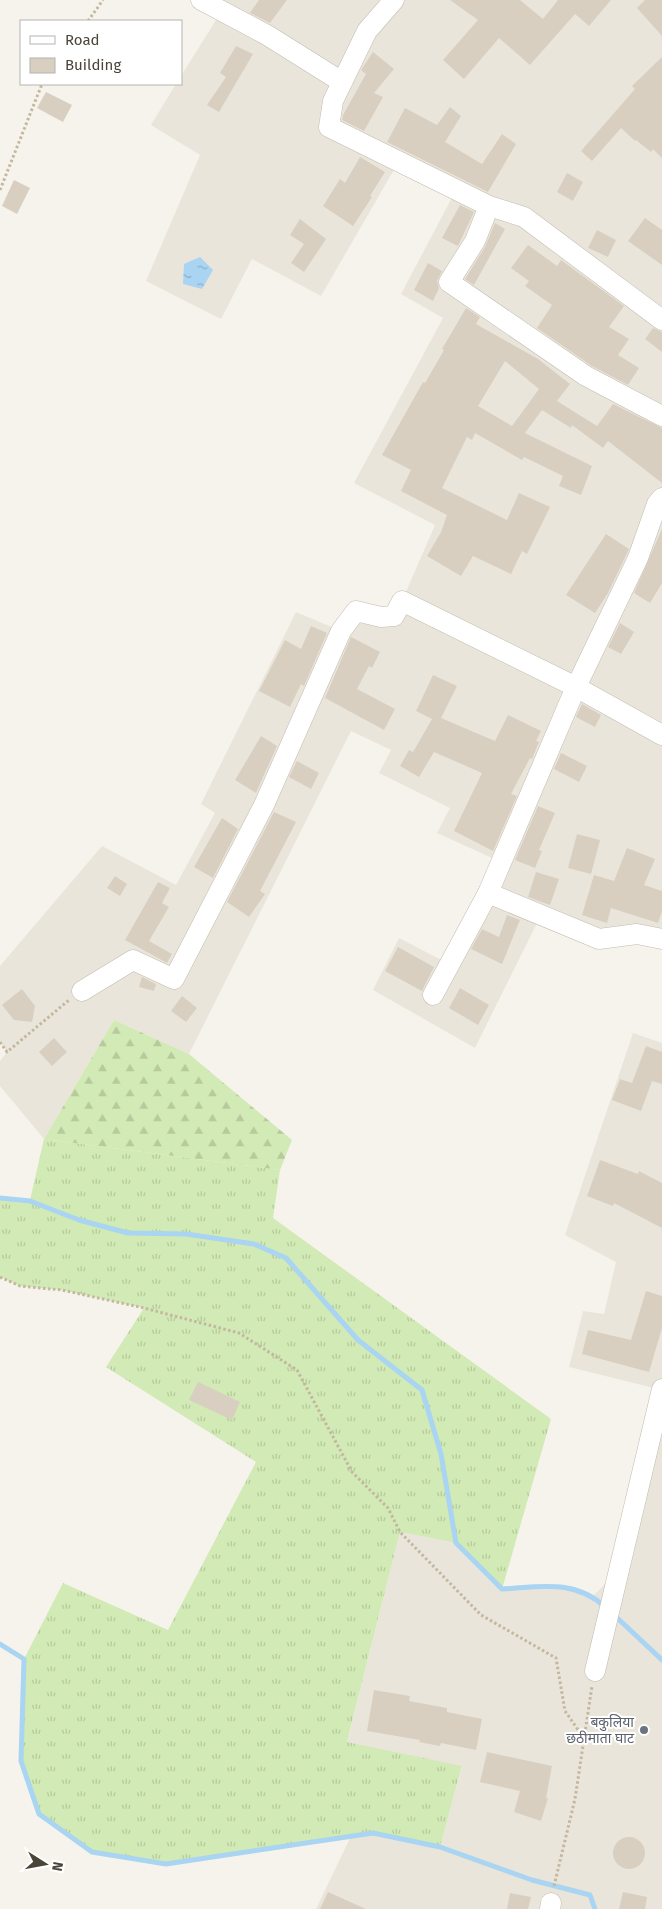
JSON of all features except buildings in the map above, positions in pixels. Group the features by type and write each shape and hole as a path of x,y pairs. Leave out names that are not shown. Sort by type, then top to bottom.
{"street":[{"path":"201,0 267,35 342,82"},
{"path":"394,0 367,31 333,101 329,127 489,206 524,217 662,320"},
{"path":"489,206 475,240 449,282 586,376 662,416"},
{"path":"433,995 488,893 576,687 638,558 657,504 662,498"},
{"path":"82,991 133,960 174,979 264,805 341,632 356,611 381,617 394,616 402,601 576,687 662,736"},
{"path":"488,893 599,939 637,934 662,939"},
{"path":"595,1671 662,1389"}],"path":[{"path":"89,20 103,0"},
{"path":"0,190 42,85"},
{"path":"0,1042 7,1052 82,991"},
{"path":"0,1277 20,1286 62,1290 144,1308 239,1333 297,1370 352,1472 388,1508 400,1532 481,1615 556,1658 565,1711 583,1737"},
{"path":"558,1870 576,1799 583,1737 595,1671"}],"shaded area":[{"path":"201,0 662,0 662,939 599,939 541,915 475,1048 373,990 399,938 449,964 501,862 437,833 450,808 379,773 391,750 351,731 189,1054 114,1020 44,1139 0,1086 0,1061 7,1052 0,1042 0,966 102,846 176,885 215,813 201,804 296,612 341,631 356,611 381,617 402,601 435,525 354,483 443,318 401,294 456,190 399,161 321,296 252,259 221,319 146,281 200,155 151,125 175,85 182,85 182,74 221,12"},
{"path":"633,1033 662,1043 662,1390 569,1367 583,1311 604,1314 616,1262 565,1235"},
{"path":"662,1390 662,1909 316,1909 351,1836 373,1833 440,1847 462,1767 347,1743 400,1532 456,1543 502,1589 562,1585 593,1596 617,1572"}],"green space":[{"path":"114,1020 189,1054 292,1140 280,1170 44,1139"},
{"path":"44,1139 280,1170 273,1218 551,1419 502,1589 456,1543 400,1532 347,1742 462,1766 440,1847 373,1833 166,1864 92,1852 39,1814 21,1761 24,1659 63,1583 168,1630 256,1462 106,1367 144,1308 62,1290 20,1286 0,1277 0,1198 30,1200"}],"water":[{"path":"200,257 213,270 202,289 183,284 184,264"}],"waterway":[{"path":"0,1198 30,1201 79,1220 128,1233 186,1234 254,1244 286,1258 358,1340 422,1390 441,1454 456,1543 502,1589 543,1586 569,1588 594,1598 605,1607"},
{"path":"613,1614 662,1660"},
{"path":"0,1644 24,1659 21,1761 39,1814 92,1852 166,1864 373,1833 440,1847 532,1880 590,1895 595,1909"}],"place":[{"name":"बकुलिया छठीमाता घाट","path":"644,1730"}]}
